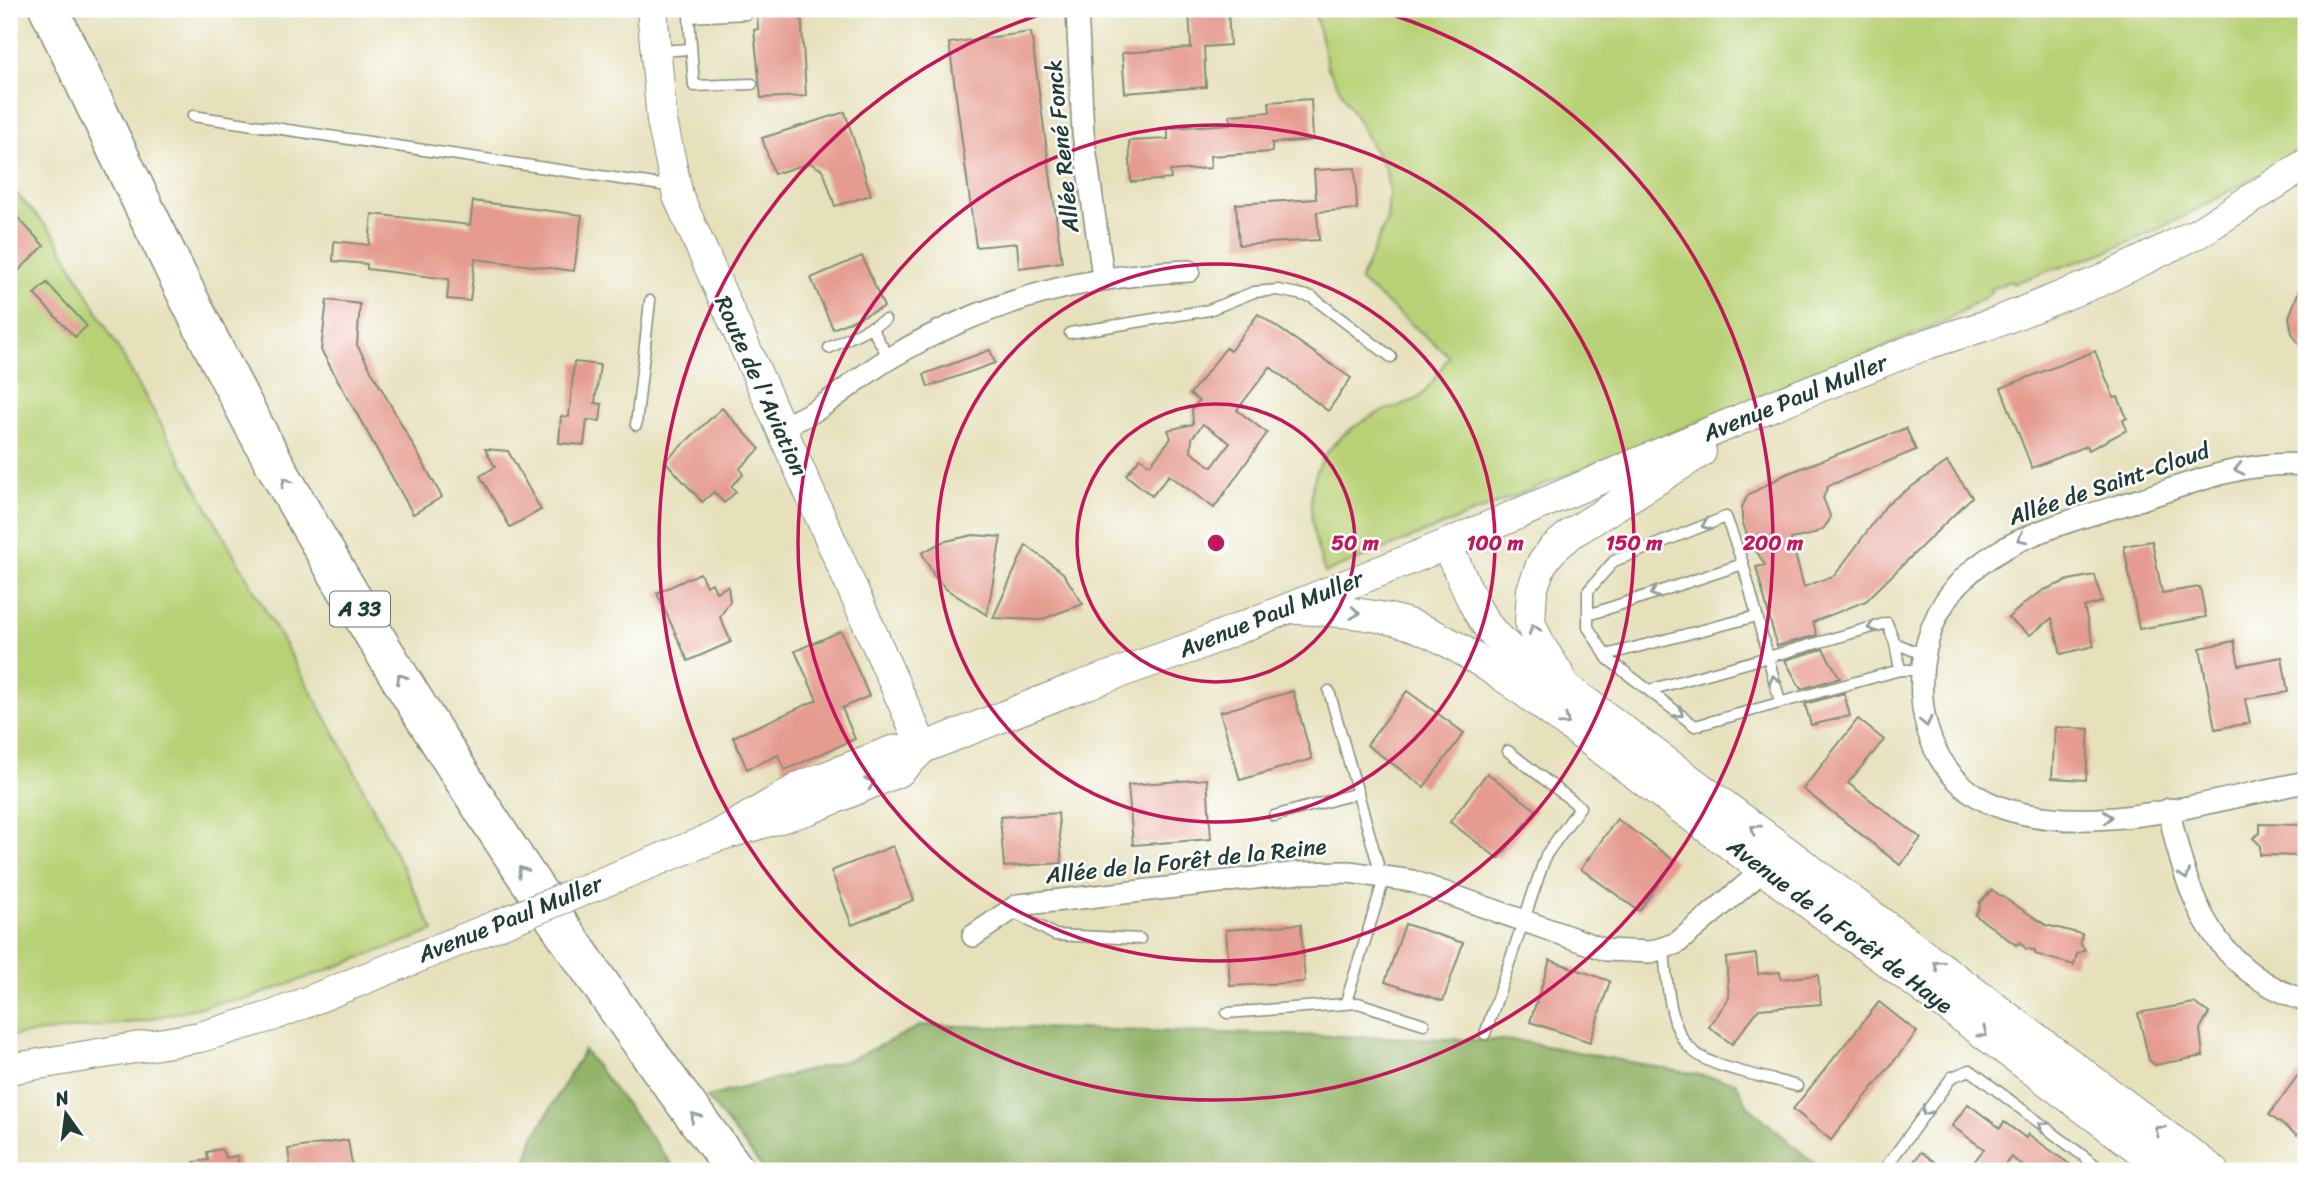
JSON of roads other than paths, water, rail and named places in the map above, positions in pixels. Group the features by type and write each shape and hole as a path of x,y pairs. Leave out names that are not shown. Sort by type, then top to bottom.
{"highway":[{"name":"A 33","path":"22,9 198,373 278,520 454,817 562,976 704,1171"},
{"name":"A 33","path":"49,9 222,363 306,518 475,803 591,971 736,1171"}],"street":[{"name":"Route de l'Aviation","path":"652,9 664,136 676,187 699,246 923,748"},
{"name":"Allée René Fonck","path":"1077,9 1083,134 1103,277"},
{"name":"Avenue Paul Muller","path":"9,1069 130,1049 305,1001 715,837 802,786 892,751 923,748 1287,609 1774,405 1927,344 2005,305 2241,203 2306,164"},
{"path":"780,428 820,408 889,358 937,331 993,307 1103,277 1189,271"},
{"name":"Avenue de la Forêt de Haye","path":"1567,688 1540,645 1530,622 1532,590 1541,565 1552,550 1572,533 1774,405"},
{"name":"Allée de Saint-Cloud","path":"2306,465 2245,467 2030,534 2014,542 1970,571 1954,589 1934,622 1923,663 1921,696 1932,745 1954,780 1981,799 2009,810 2052,817 2101,818 2169,809 2306,782"},
{"name":"Avenue de la Forêt de Haye","path":"1445,545 1446,576 1461,616 1472,636 1510,681"},
{"name":"Avenue de la Forêt de Haye","path":"1445,545 1461,570 1487,625 1499,640 1567,688 1775,860 2168,1171"},
{"name":"Avenue de la Forêt de Haye","path":"1287,609 1357,613 1405,623 1443,639 1510,681 1775,860 2213,1171"},
{"path":"2169,809 2188,885 2220,943 2253,976 2306,1000"},
{"name":"Allée de la Forêt de la Reine","path":"973,936 1008,909 1018,905 1299,873 1383,875 1412,881 1606,950 1637,954 1664,949 1677,943 1775,860"}],"lane":[{"path":"747,14 689,17 691,49 694,86 752,84"},
{"path":"655,51 691,49"},
{"path":"193,116 676,187"},
{"path":"1070,333 1209,310 1254,292 1278,290 1312,297 1391,357"},
{"path":"636,425 650,301"},
{"path":"830,348 885,320"},
{"path":"871,327 889,358"},
{"path":"1780,702 1743,564 1726,517 1614,561 1588,591 1588,627 1606,655 1695,726 1923,663"},
{"path":"1588,615 1743,564"},
{"path":"1606,655 1757,616"},
{"path":"1649,690 1886,623 1895,643 1900,670"},
{"path":"1895,643 1923,663"},
{"path":"1329,691 1383,875 1346,1002"},
{"path":"1485,1034 1546,855 1580,807 1508,751"},
{"path":"1274,816 1358,793"},
{"path":"1008,909 1055,935 1140,939"},
{"path":"1664,949 1668,1001 1679,1038 1686,1047 1704,1060 1797,1086"},
{"path":"1227,1013 1346,1002 1358,1003 1424,1024"},
{"path":"1883,1171 1952,1077 1970,1070 2103,1171"}]}
